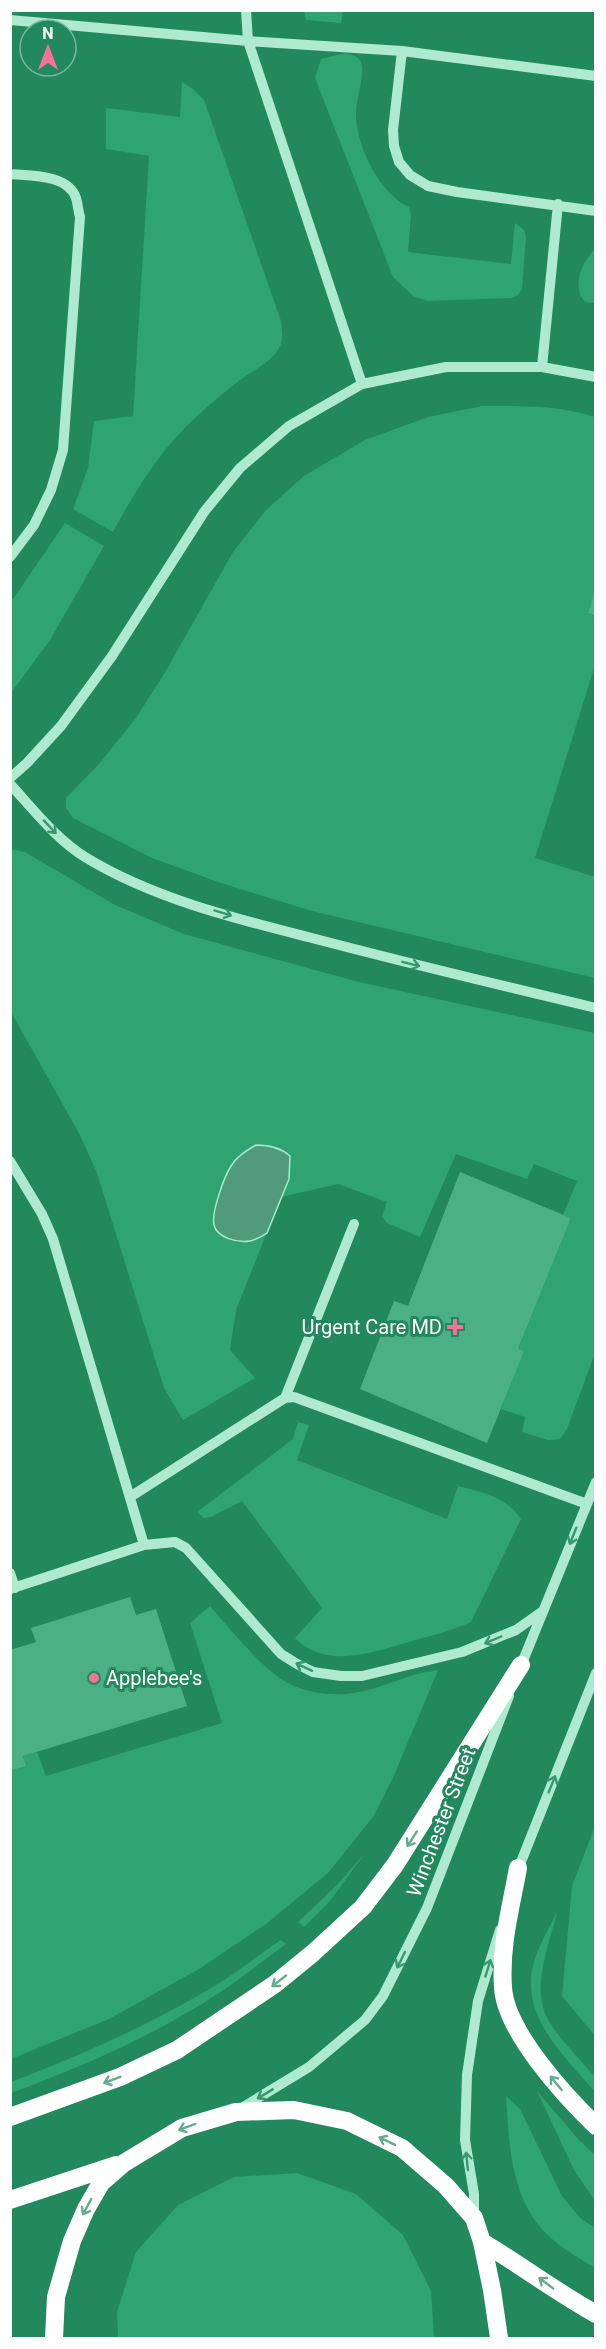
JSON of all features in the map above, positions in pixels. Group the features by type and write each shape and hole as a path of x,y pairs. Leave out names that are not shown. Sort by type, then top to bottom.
{"highway":[{"path":"10,2117 120,2077 177,2050 275,1984 314,1953 363,1907 395,1865 521,1665"},
{"path":"518,1868 503,1946 502,1989 510,2014 535,2058 570,2101 596,2126"},
{"path":"54,2338 56,2297 72,2241 101,2183 141,2151 182,2128 236,2112 294,2110 347,2121 402,2148 446,2186 474,2218 482,2242 499,2338"},
{"path":"10,2200 124,2163"},
{"path":"482,2242 527,2269 556,2292 596,2314"}],"street":[{"path":"246,10 248,41 362,384"},
{"path":"10,20 248,41 402,51 596,76"},
{"path":"402,51 393,130 394,146 399,162 410,175 428,186 457,192 596,211"},
{"path":"10,174 51,178 67,186 75,195 80,217 63,450 51,490 34,525 10,557"},
{"path":"542,367 558,204"},
{"path":"10,778 27,764 61,726 112,656 204,512 240,468 289,426 362,384 446,367 542,367 596,376"},
{"path":"10,784 58,836 84,856 124,877 179,899 266,926 380,956 596,1008"},
{"path":"10,1161 42,1214 53,1239 144,1545"},
{"path":"285,1398 354,1224"},
{"path":"130,1497 285,1398 294,1397 586,1504"},
{"name":"Winchester Street","path":"236,2112 309,2067 365,2020 383,1996 427,1908 521,1665 596,1482"},
{"path":"10,1573 13,1589 144,1545 175,1542 186,1548 281,1654 314,1672 341,1676 362,1676 462,1652 516,1630 543,1611"},
{"path":"474,2218 474,2194 469,2172 465,2129 470,2046 478,2001 518,1868 596,1673"}],"shaded area":[{"path":"304,11 343,11 341,23 306,20"},
{"path":"345,53 358,58 362,66 356,117 366,156 388,192 409,207 411,215 408,252 511,264 515,223 524,230 526,237 522,289 518,295 512,298 427,301 413,296 393,277 315,78 321,59"},
{"path":"182,82 204,100 281,321 282,339 281,345 272,358 223,393 172,442 140,485 113,532 73,509 88,468 94,421 133,416 149,156 106,149 106,108 180,117"},
{"path":"595,249 595,303 585,302 581,296 579,282 582,267"},
{"path":"482,406 553,408 595,417 596,589 588,613 595,616 595,665 535,858 595,877 595,978 312,911 221,883 152,858 73,818 66,808 66,798 99,764 136,718 164,674 233,552 266,510 304,476 365,440 428,417"},
{"path":"65,523 104,546 50,640 11,693 11,602"},
{"path":"10,849 25,852 115,905 184,934 359,982 595,1033 595,1353 567,1429 560,1439 548,1440 522,1432 525,1417 501,1409 523,1351 518,1349 571,1218 563,1215 577,1181 534,1164 527,1179 456,1154 420,1237 387,1223 382,1216 387,1202 338,1184 281,1197 236,1310 230,1350 255,1378 183,1420 164,1388 97,1173 80,1135 11,1012"},
{"path":"256,1145 274,1147 290,1156 289,1179 267,1233 250,1241 234,1240 216,1230 214,1219 216,1204 231,1166"},
{"path":"298,1422 309,1425 297,1460 447,1519 458,1486 493,1496 515,1512 521,1519 471,1622 395,1646 350,1656 321,1654 307,1648 295,1638 322,1608 242,1501 211,1517 204,1518 197,1512 293,1439"},
{"path":"210,1606 244,1645 273,1673 306,1690 326,1694 353,1693 438,1670 393,1778 373,1817 328,1873 266,1924 199,1969 109,2019 11,2059 11,1771 26,1766 23,1756 37,1752 46,1776 222,1723 190,1623"},
{"path":"595,1826 595,2036 562,1996 572,1886"},
{"path":"365,1853 330,1901 304,1927 298,1922 336,1886"},
{"path":"558,1910 544,1960 541,1999 547,2019 595,2077 595,2092 552,2040 536,2011 532,1995 531,1979 534,1961"},
{"path":"281,1940 286,1944 245,1975 169,2023 91,2061 11,2093 11,2082 88,2051 189,2001 222,1982"},
{"path":"537,2091 578,2139 595,2155 595,2201 574,2170"},
{"path":"506,2096 520,2109 562,2196 580,2218 595,2228 595,2268 552,2239 530,2213 522,2197 513,2165"},
{"path":"297,2173 356,2194 403,2235 431,2291 434,2338 118,2338 117,2312 136,2252 178,2205 234,2177"}],"building":[{"path":"596,590 596,616 588,613"},
{"name":"Urgent Care MD","path":"460,1172 571,1218 518,1349 524,1351 487,1443 360,1389 394,1301 408,1306"},
{"name":"Applebee's","path":"130,1597 136,1615 156,1609 187,1706 23,1756 26,1766 10,1771 10,1650 36,1642 31,1628"}],"place":[{"name":"Urgent Care MD","path":"455,1327"},
{"name":"Applebee's","path":"94,1678"}]}
